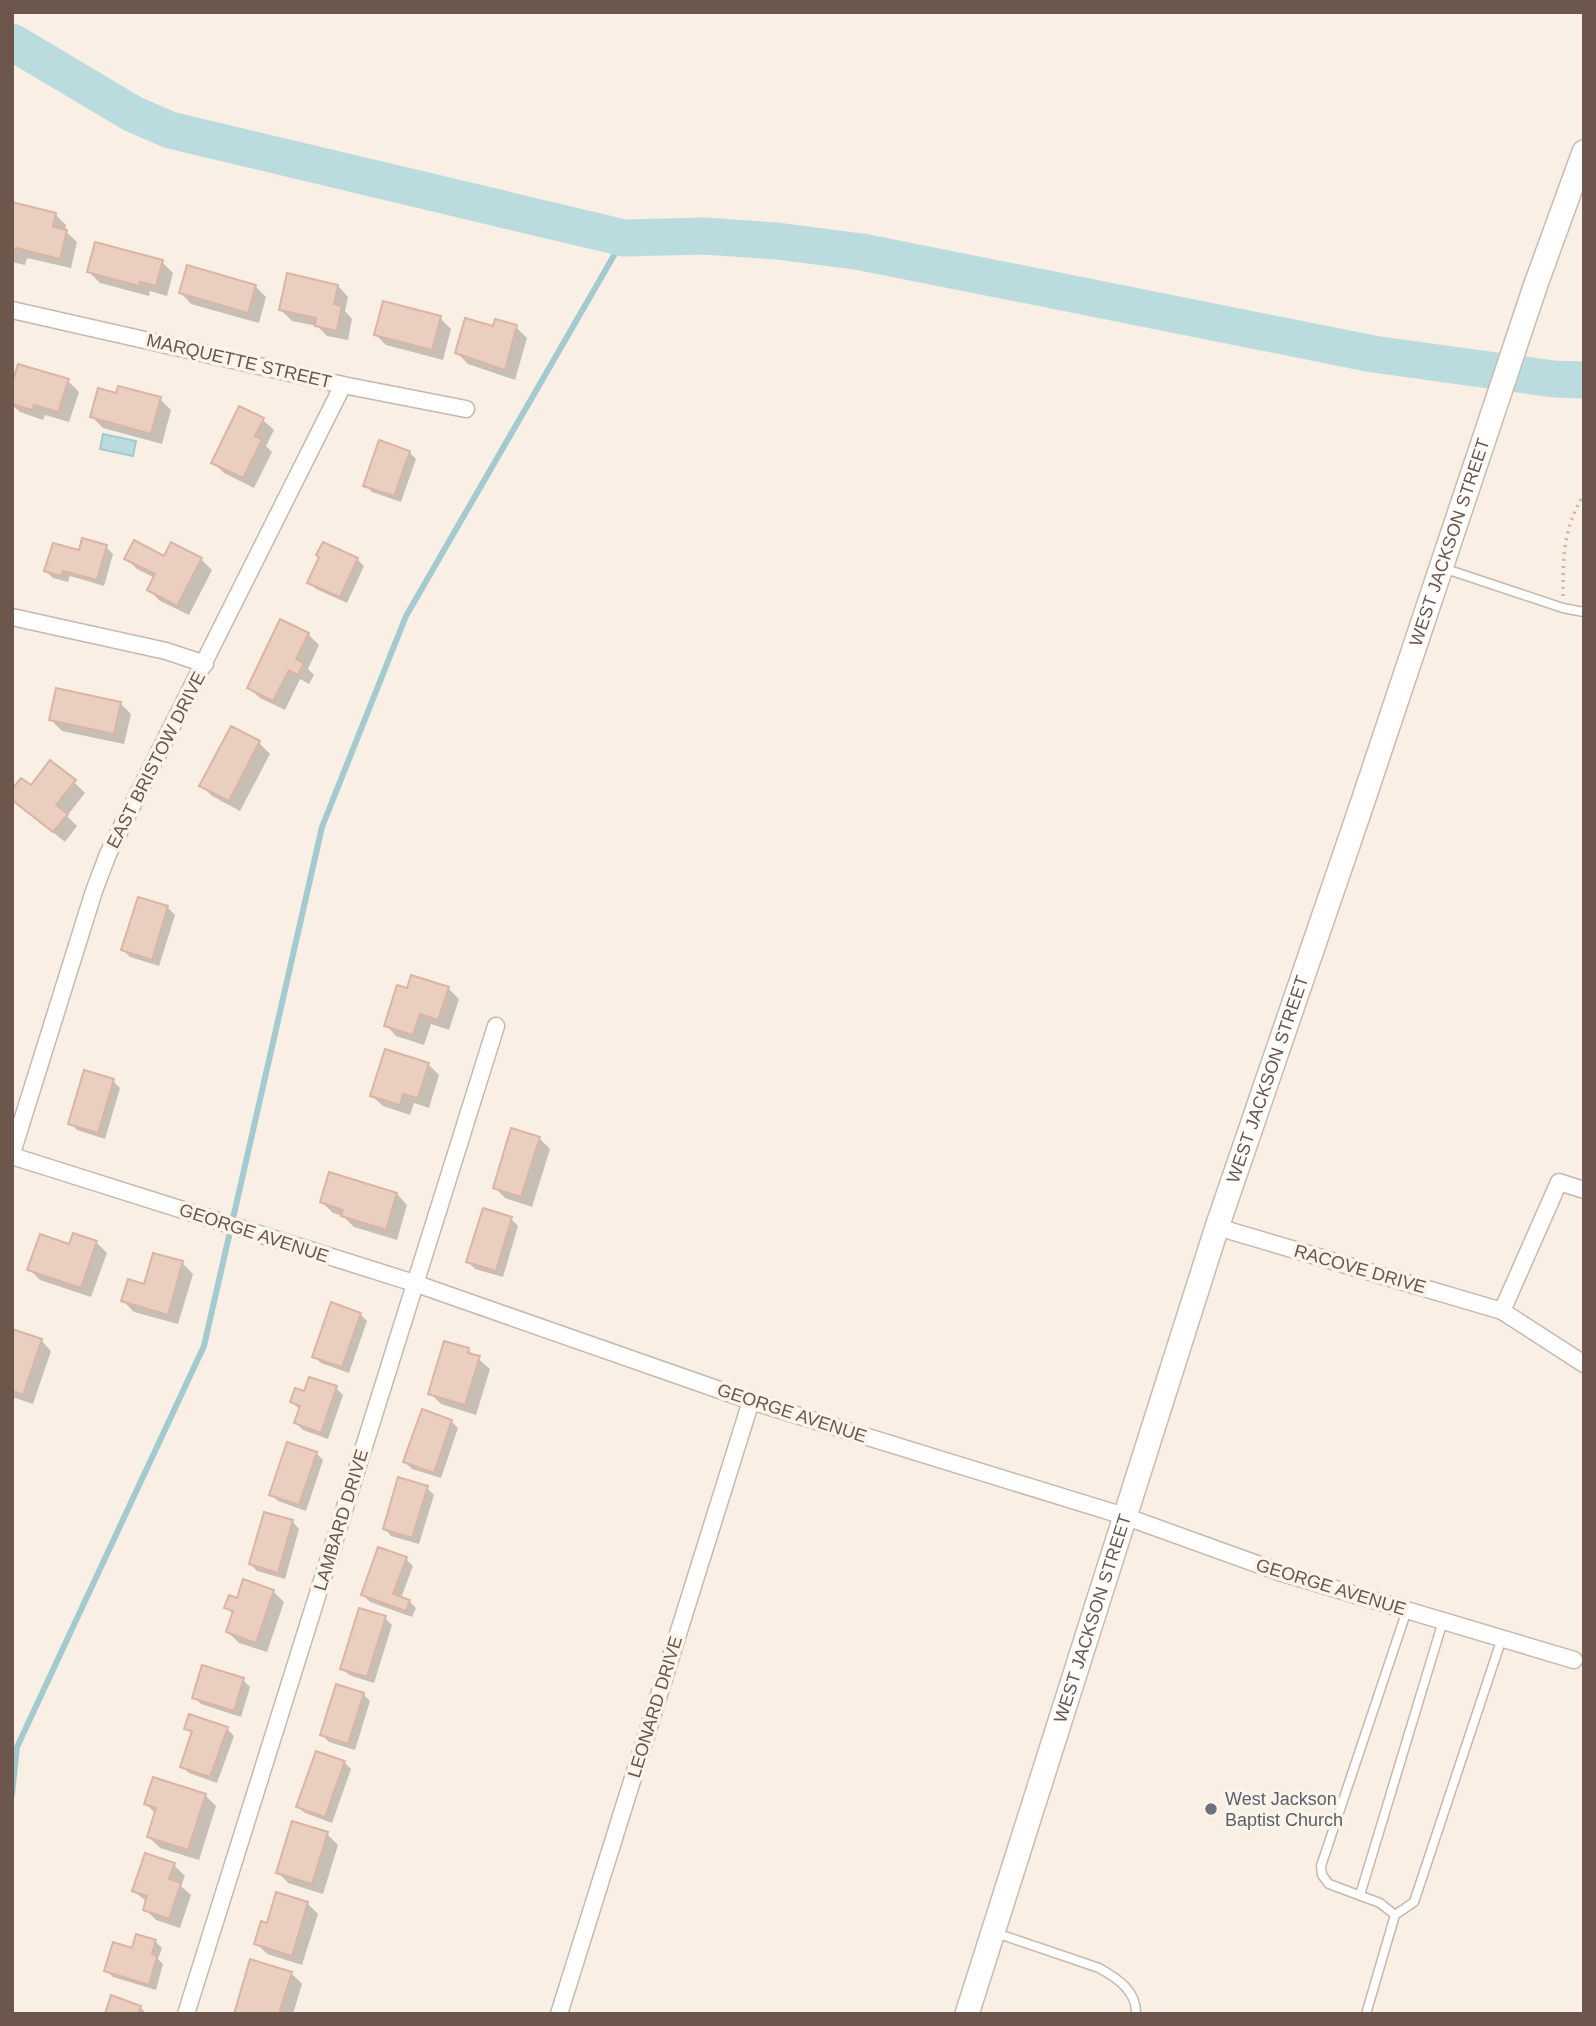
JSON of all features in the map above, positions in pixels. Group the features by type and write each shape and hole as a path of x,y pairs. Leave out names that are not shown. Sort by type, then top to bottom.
{"street":[{"name":"WEST JACKSON STREET","path":"970,2013 992,1932 1217,1227 1356,823 1536,284 1584,152"},
{"name":"MARQUETTE STREET","path":"12,310 343,385 466,408"},
{"name":"EAST BRISTOW DRIVE","path":"12,1155 101,872 116,837 343,385"},
{"path":"12,617 166,651 205,664"},
{"name":"LAMBARD DRIVE","path":"186,2014 496,1026"},
{"name":"GEORGE AVENUE","path":"12,1155 414,1283 751,1401 1124,1516 1282,1573 1574,1660"},
{"path":"1502,1311 1559,1182 1584,1190"},
{"name":"RACOVE DRIVE","path":"1217,1227 1502,1311 1584,1364"},
{"name":"LEONARD DRIVE","path":"559,2014 751,1401"}],"lane":[{"path":"1440,567 1563,608 1584,612"},
{"path":"1395,1914 1380,1903 1329,1884 1322,1875 1321,1866 1407,1610"},
{"path":"1360,1895 1443,1621"},
{"path":"1366,2014 1395,1914 1414,1902 1502,1638"},
{"path":"992,1932 1111,1974 1125,1985 1137,2005 1136,2014"}],"path":[{"path":"1563,608 1564,539 1572,514 1584,494"}],"water":[{"path":"103,434 136,441 133,456 100,449"}],"building":[{"path":"12,202 56,213 53,227 67,230 60,259 16,248 12,255"},
{"path":"95,242 163,260 156,286 140,282 139,286 87,272"},
{"path":"187,265 256,285 248,313 179,293"},
{"path":"287,273 338,285 334,304 342,306 337,331 315,326 316,318 279,310"},
{"path":"383,301 441,316 432,350 374,335"},
{"path":"465,318 493,326 495,319 517,325 505,370 455,353"},
{"path":"18,364 69,379 58,412 34,405 32,410 12,404 12,384"},
{"path":"118,386 161,397 151,434 90,417 98,388 116,393"},
{"path":"239,406 264,418 255,436 262,440 243,478 211,463"},
{"path":"379,440 410,451 394,496 363,486"},
{"path":"82,538 107,545 97,580 63,571 61,576 44,571 53,543 79,550"},
{"path":"134,540 164,556 171,542 202,558 177,606 147,590 155,574 124,559"},
{"path":"323,542 358,558 340,597 307,583"},
{"path":"280,619 309,633 296,659 304,663 298,675 289,670 273,701 247,688"},
{"path":"56,688 121,702 114,734 49,720"},
{"path":"231,726 260,741 229,801 199,786"},
{"path":"50,760 76,780 56,805 68,814 53,832 12,800 12,789 21,778 31,785"},
{"path":"138,897 168,906 152,960 121,950"},
{"path":"411,975 449,987 438,1020 420,1014 413,1035 384,1026 397,985 407,988"},
{"path":"385,1049 429,1063 418,1098 403,1094 400,1105 370,1096"},
{"path":"84,1070 114,1079 98,1133 68,1124"},
{"path":"511,1128 540,1137 521,1197 493,1188"},
{"path":"329,1172 397,1193 386,1230 341,1216 343,1210 320,1202"},
{"path":"483,1208 512,1217 496,1271 466,1262"},
{"path":"73,1233 97,1241 81,1288 27,1270 40,1234 69,1244"},
{"path":"153,1253 183,1261 168,1315 121,1301 128,1279 144,1284"},
{"path":"331,1302 361,1313 342,1367 312,1357"},
{"path":"12,1329 42,1339 23,1395 12,1391"},
{"path":"444,1341 469,1348 468,1353 480,1356 465,1405 428,1394"},
{"path":"309,1377 337,1386 321,1433 294,1423 300,1406 290,1402 295,1388 304,1391"},
{"path":"422,1409 452,1420 434,1473 403,1462"},
{"path":"287,1442 317,1452 299,1505 269,1495"},
{"path":"398,1477 428,1486 412,1538 383,1529"},
{"path":"264,1512 293,1520 278,1573 249,1564"},
{"path":"378,1547 407,1557 393,1594 410,1600 406,1611 361,1595"},
{"path":"243,1579 274,1590 256,1643 226,1632 233,1611 224,1608 229,1595 237,1598"},
{"path":"359,1608 386,1616 367,1677 340,1669"},
{"path":"202,1665 244,1678 234,1711 192,1698"},
{"path":"336,1684 364,1693 348,1744 320,1735"},
{"path":"189,1714 228,1727 210,1777 180,1767 192,1731 184,1729"},
{"path":"316,1751 345,1761 325,1817 296,1807"},
{"path":"153,1777 206,1794 188,1850 147,1837 156,1808 144,1804"},
{"path":"292,1821 328,1832 312,1884 276,1873"},
{"path":"145,1853 175,1863 169,1879 181,1883 169,1919 143,1910 147,1896 132,1891"},
{"path":"276,1892 308,1902 292,1956 254,1944 261,1921 267,1923"},
{"path":"136,1934 156,1940 152,1954 157,1956 149,1985 104,1971 113,1942 132,1948"},
{"path":"250,1959 292,1972 279,2014 234,2014"},
{"path":"111,1995 141,2006 138,2014 105,2014"}],"waterway":[{"path":"12,42 133,114 170,130 624,238 704,236 777,241 862,252 1373,354 1554,379 1584,380"},
{"path":"12,1794 17,1747 204,1346 322,827 406,616 624,238"}],"place":[{"name":"West Jackson Baptist Church","path":"1211,1809"}]}
